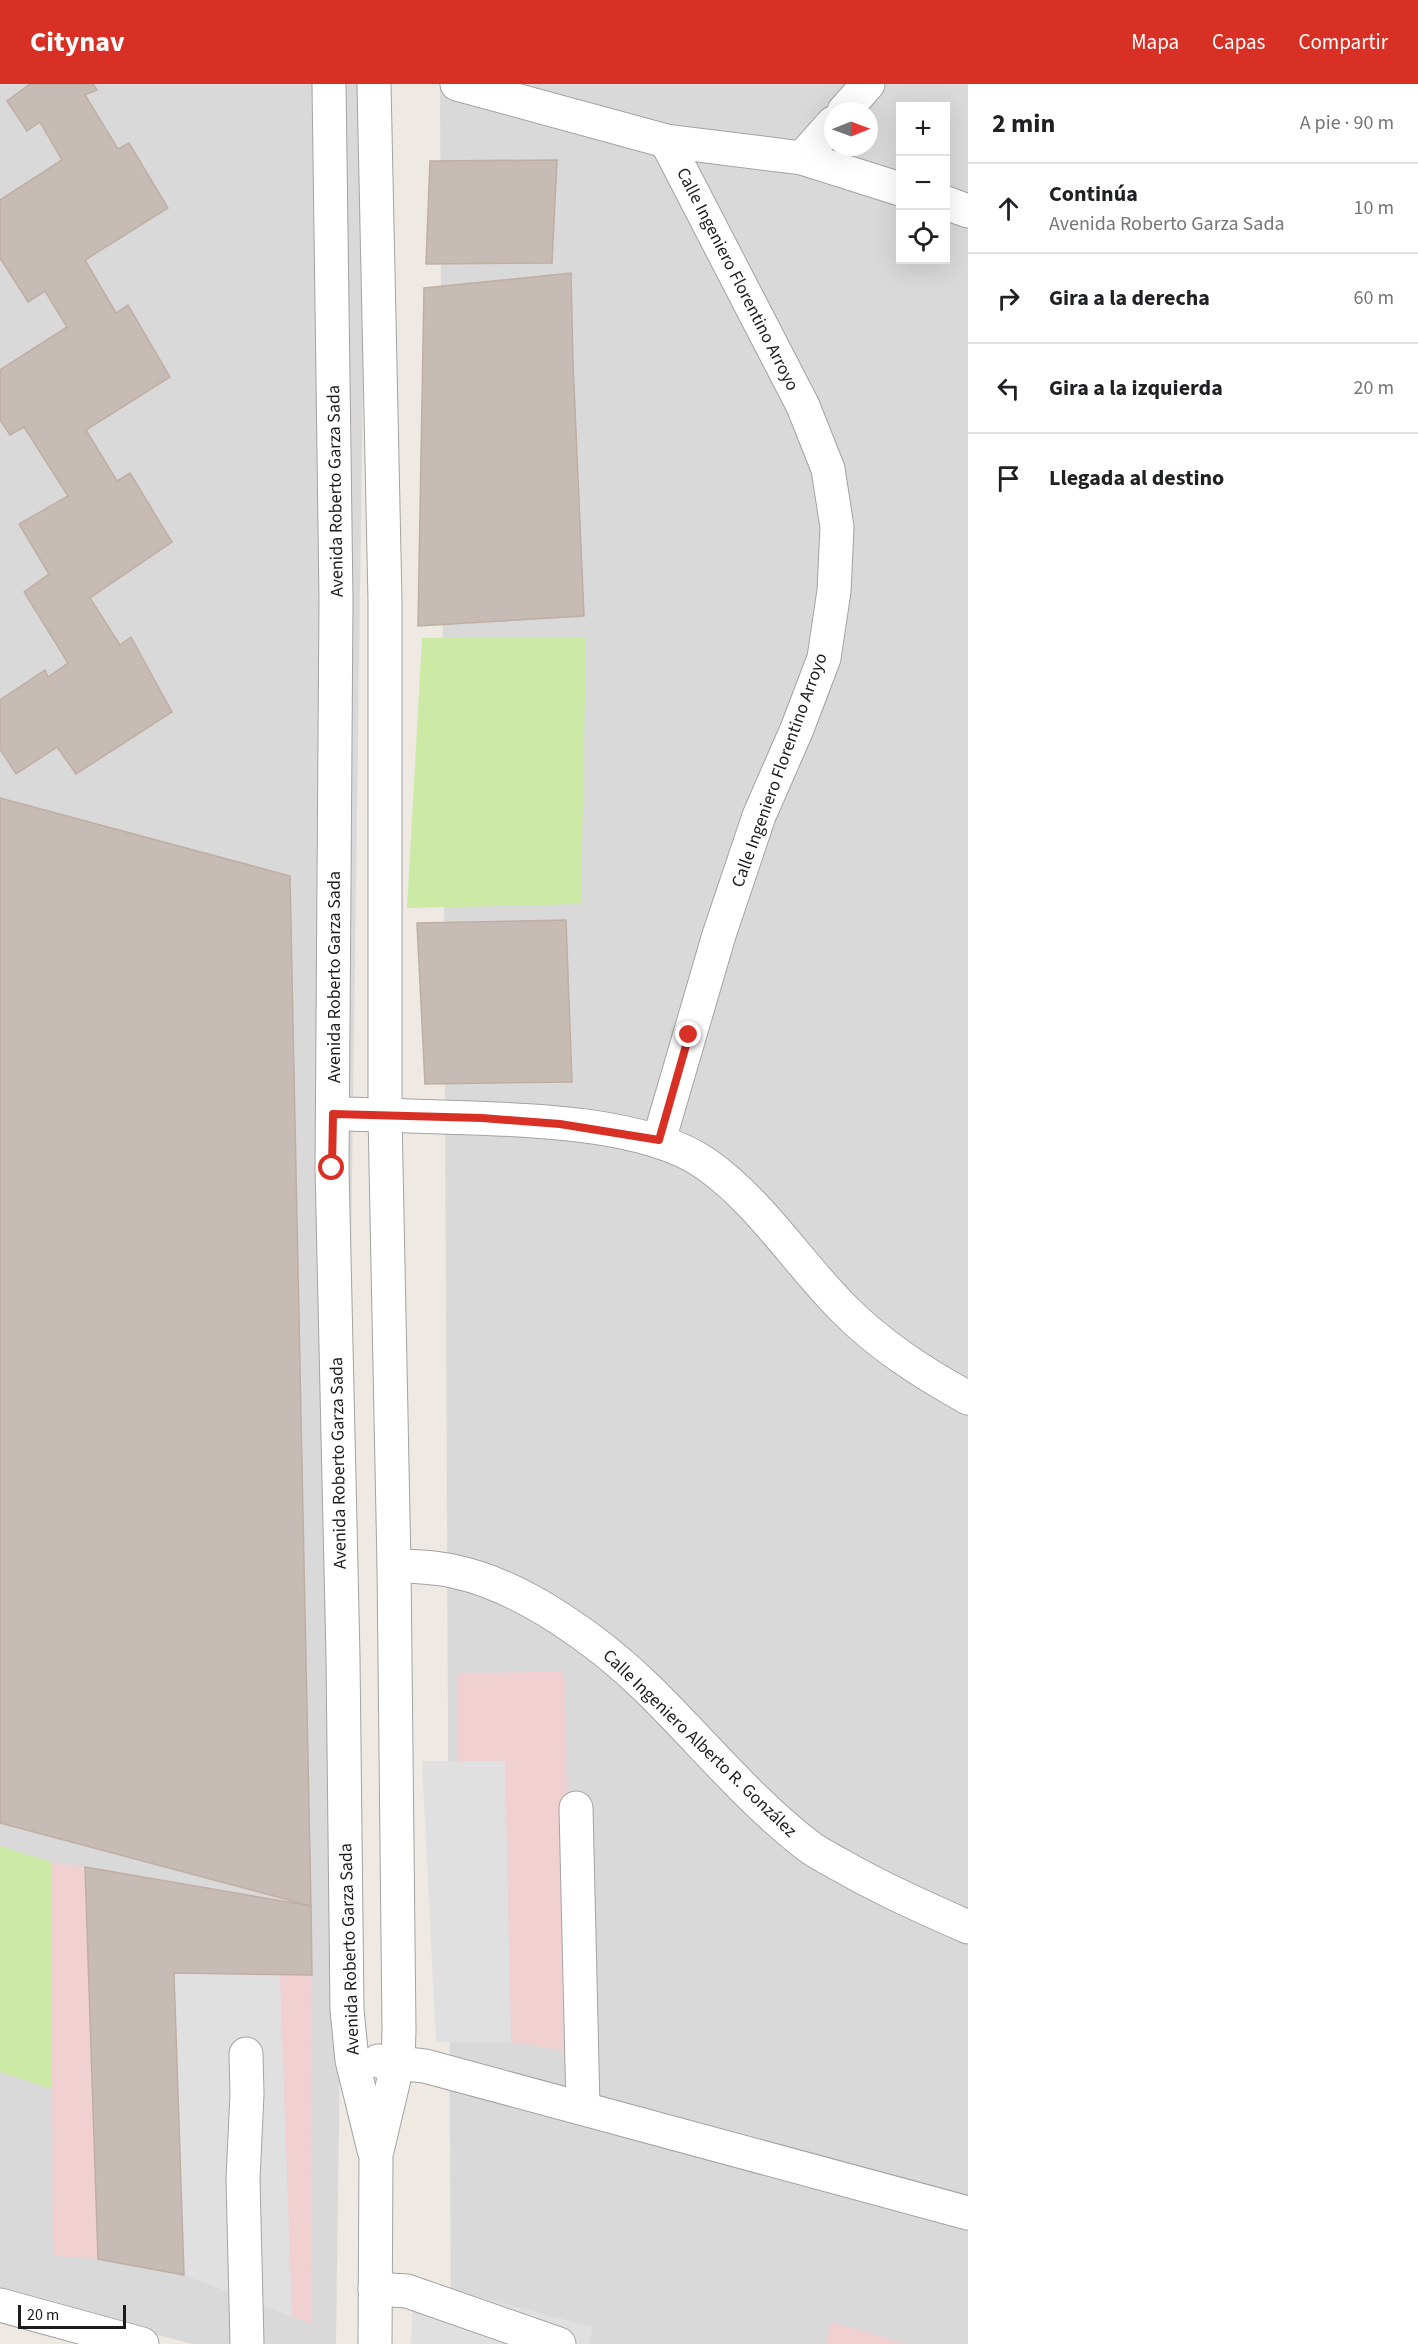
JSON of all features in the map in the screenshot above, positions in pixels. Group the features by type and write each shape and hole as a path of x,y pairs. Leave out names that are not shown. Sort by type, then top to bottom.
{"street":[{"name":"Avenida Roberto Garza Sada","path":"329,84 336,600 332,1180 343,1657 347,2010 352,2060 376,2155"},
{"name":"Avenida Roberto Garza Sada","path":"374,84 384,601 385,1115 394,1566 398,2062 376,2155 375,2344"},
{"path":"458,84 666,141 802,158 896,188"},
{"path":"852,102 868,84"},
{"path":"802,158 824,133"},
{"name":"Calle Ingeniero Florentino Arroyo","path":"659,1140 719,935 759,816 797,729 824,658 834,591 837,527 828,469 803,406 666,141"},
{"path":"950,205 968,210"},
{"path":"333,1114 560,1124 659,1140 705,1163 740,1192 844,1309 881,1341 923,1373 968,1398"},
{"name":"Calle Ingeniero Alberto R. González","path":"394,1566 419,1566 457,1572 497,1586 549,1612 597,1644 648,1689 771,1815 809,1847 895,1894 968,1927"},
{"path":"576,1808 583,2107"},
{"path":"246,2054 247,2094 243,2179 248,2344"},
{"path":"352,2060 398,2062 424,2066 583,2107 968,2213"},
{"path":"375,2289 407,2291 526,2338 559,2344"},
{"path":"0,2305 142,2344"}],"shaded area":[{"path":"0,84 367,84 336,2344 193,2344 0,2296"},
{"path":"440,84 968,84 968,2344 451,2344"},
{"path":"564,1671 573,2052 511,2042 505,1761 458,1761 457,1674"},
{"path":"422,1761 505,1761 511,2042 436,2042"},
{"path":"51,1862 311,1906 312,2324 184,2275 98,2259 53,2256"},
{"path":"174,1973 280,1975 292,2317 184,2275"},
{"path":"414,2280 593,2327 589,2344 411,2344"},
{"path":"831,2322 907,2344 826,2344"}],"green space":[{"path":"422,638 586,638 581,904 407,908"},
{"path":"0,1846 51,1862 52,2089 0,2072"}],"building":[{"path":"30,84 93,84 97,90 85,95 118,149 129,143 168,208 85,260 116,313 128,305 170,377 86,430 117,481 130,473 172,542 90,598 120,645 131,637 172,712 76,774 57,747 16,774 0,749 0,700 45,670 48,677 68,663 24,592 49,574 19,524 68,496 24,427 10,435 0,420 0,370 67,327 45,291 28,302 0,258 0,200 62,160 40,122 27,131 7,101"},
{"path":"557,160 552,263 426,264 430,161"},
{"path":"571,273 584,616 418,626 424,288"},
{"path":"0,798 290,876 311,1906 0,1823"},
{"path":"566,920 572,1082 425,1084 417,923"},
{"path":"85,1867 311,1906 312,1975 174,1973 184,2275 98,2259"}],"route":[{"path":"332,1168 333,1114 482,1118 560,1124 659,1140 689,1035"}]}
